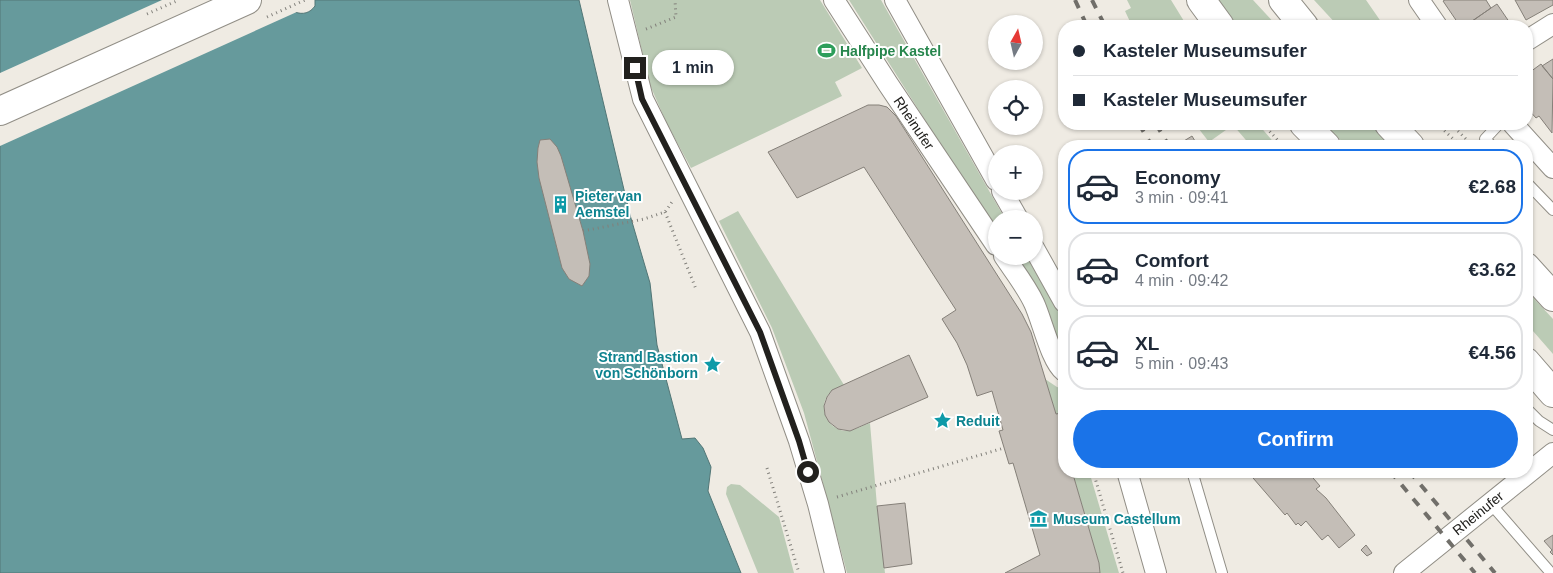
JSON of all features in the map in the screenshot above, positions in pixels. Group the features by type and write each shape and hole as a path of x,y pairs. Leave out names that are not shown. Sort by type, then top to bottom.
{"main road":[{"path":"0,112 247,0"},
{"path":"1201,0 1216,20"},
{"path":"1283,0 1299,20"},
{"path":"1310,130 1320,140"},
{"path":"1395,130 1404,140"},
{"path":"1533,275 1553,297"},
{"path":"1533,370 1553,393"}],"street":[{"path":"618,0 642,99 760,332 799,441 818,504 835,573"},
{"name":"Rheinufer","path":"834,0 988,233"},
{"path":"895,0 988,166"},
{"path":"1419,0 1433,20"},
{"path":"1533,37 1553,24"},
{"path":"1518,130 1528,140"},
{"path":"1533,146 1553,168"},
{"path":"1043,264 1058,291"},
{"path":"1010,265 1041,318 1058,363"},
{"name":"Rheinufer","path":"1533,470 1553,454"},
{"path":"1129,478 1156,573"},
{"name":"Rheinufer","path":"1404,573 1522,478"}],"lane":[{"path":"1486,140 1493,130"},
{"path":"1533,189 1553,210"},
{"path":"1533,415 1553,430"},
{"path":"1194,478 1222,573"},
{"path":"1490,503 1551,573"}],"path":[{"path":"627,37 676,17 675,0"},
{"path":"1269,130 1278,140"},
{"path":"1444,130 1455,140"},
{"path":"1457,130 1465,140"},
{"path":"583,231 665,212 685,182"},
{"path":"665,212 696,289"},
{"path":"818,504 1004,448"},
{"path":"767,468 799,573"},
{"path":"1095,478 1123,573"}],"green space":[{"path":"630,0 820,0 862,68 835,82 842,96 691,168 667,124 650,85"},
{"path":"849,0 881,0 988,189 988,200 994,200 1000,210 988,210 988,219"},
{"path":"1127,0 1171,0 1183,20 1129,20 1125,11 1131,8"},
{"path":"1217,0 1253,0 1271,20 1232,20"},
{"path":"1314,0 1366,0 1380,20 1332,20"},
{"path":"1200,130 1226,130 1212,140 1207,140"},
{"path":"1237,130 1263,130 1272,140 1246,140"},
{"path":"1330,130 1377,130 1387,140 1340,140"},
{"path":"738,211 844,385 831,392 825,401 824,407 827,419 836,428 848,431 870,423 885,573 847,573 804,413 772,328 719,221"},
{"path":"1017,265 1031,265 1058,312 1058,339"},
{"path":"1533,298 1553,319 1553,354 1533,331"},
{"path":"1045,379 1058,387 1058,414 1056,414"},
{"path":"1074,478 1091,478 1119,573 1100,573 1099,563"},
{"path":"731,484 740,485 779,517 794,573 758,573 726,494 727,487"}],"water":[{"path":"0,0 289,0 295,12 306,13 315,6 315,0 579,0 630,215 650,283 657,345 682,439 695,438 703,448 711,467 708,491 741,573 0,573"}],"pier":[{"path":"162,0 292,0 296,10 299,11 0,146 0,73"}],"building":[{"path":"1486,0 1491,8 1474,20 1456,20 1443,1"},
{"path":"1515,0 1553,0 1553,5 1526,20"},
{"path":"1497,4 1508,20 1474,20"},
{"path":"1553,59 1553,79 1542,66"},
{"path":"1541,64 1553,79 1552,133 1539,116 1536,118 1533,115 1533,70"},
{"path":"868,105 887,107 896,116 988,261 988,265 991,265 1022,314 1031,332 1056,414 1058,414 1058,478 1074,478 1099,563 1100,573 1005,573 1040,555 1013,463 1009,464 999,431 1003,430 992,391 977,396 967,365 957,343 942,319 956,310 864,167 797,198 768,152"},
{"path":"1192,136 1194,140 1186,140"},
{"name":"Pieter van Aemstel","path":"550,139 557,147 561,156 583,231 590,264 589,276 582,286 569,279 562,268 539,178 537,162 540,140"},
{"path":"909,355 928,397 850,431 838,429 829,422 825,415 824,406 832,390"},
{"path":"1253,478 1313,478 1320,486 1316,489 1326,498 1355,535 1339,548 1328,535 1322,540 1306,521 1301,526 1298,523 1296,525 1287,513 1285,515"},
{"path":"905,503 912,564 884,568 877,506"},
{"path":"1553,535 1553,555 1550,552 1552,550 1544,541"},
{"path":"1366,545 1372,553 1367,556 1361,550"}],"railway":[{"path":"1075,0 1084,20"},
{"path":"1092,0 1102,20"},
{"path":"1143,130 1148,140"},
{"path":"1160,130 1165,140"},
{"path":"1396,478 1475,573"},
{"path":"1415,478 1495,573"}],"place":[{"name":"Halfpipe Kastel","path":"826,51"},
{"name":"Pieter van Aemstel","path":"561,204"},
{"name":"Strand Bastion von Schönborn","path":"712,365"},
{"name":"Reduit","path":"942,421"},
{"name":"Museum Castellum","path":"1039,519"}],"route":[{"path":"635,68 642,99 708,226 760,332 799,441 808,472"}]}
